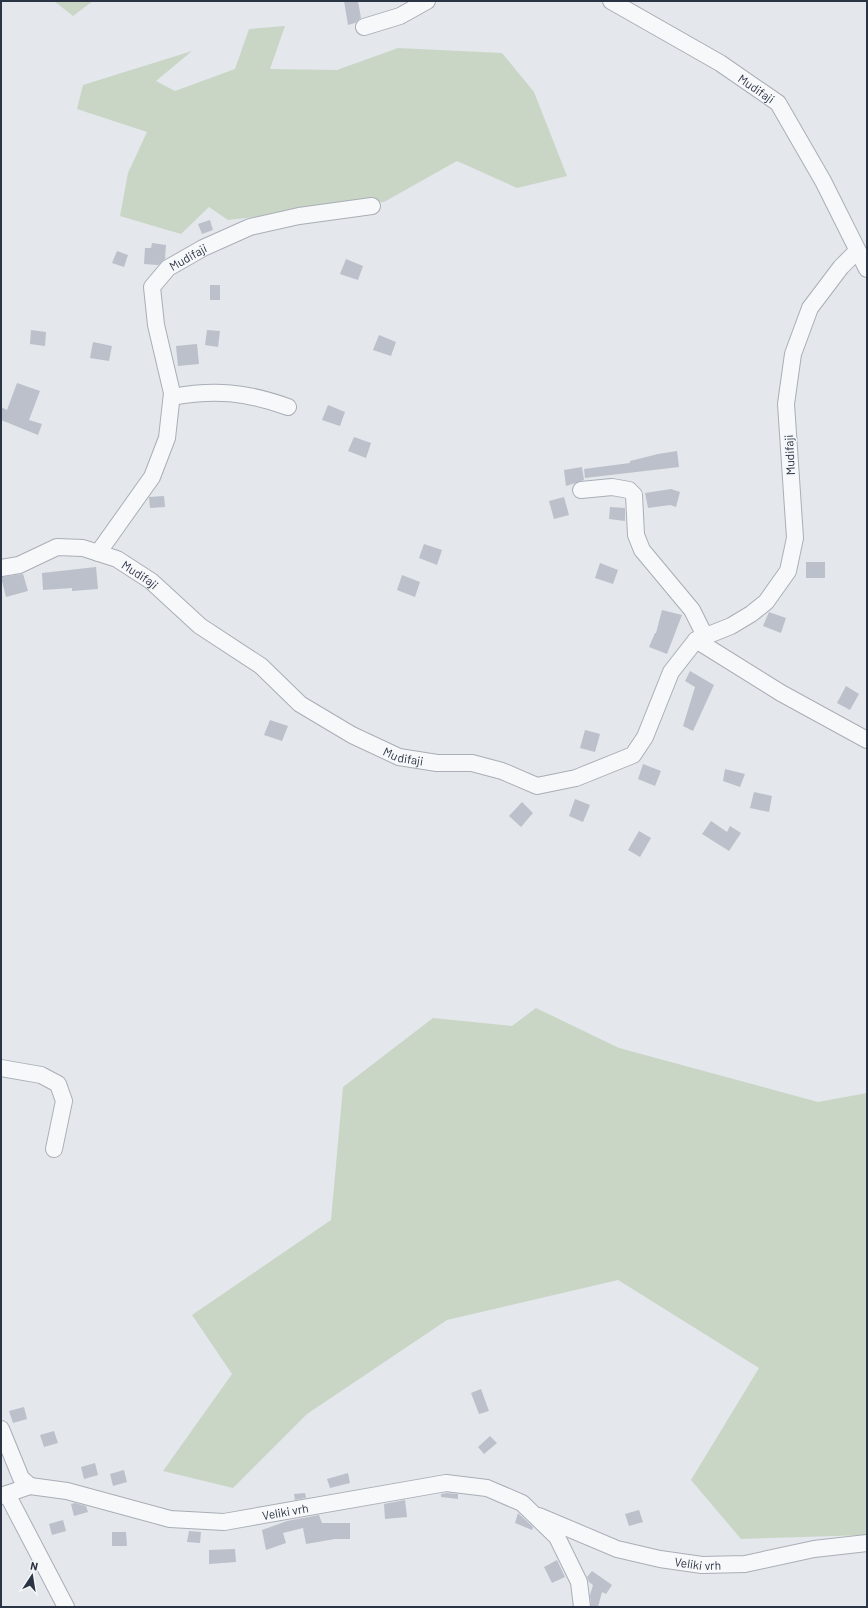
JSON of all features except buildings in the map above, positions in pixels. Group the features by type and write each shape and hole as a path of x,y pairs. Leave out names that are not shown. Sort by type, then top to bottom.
{"street":[{"path":"364,27 400,16 427,1"},
{"name":"Mudifaji","path":"611,1 720,63 778,103 823,181 867,269"},
{"name":"Mudifaji","path":"98,553 152,477 168,438 172,397 156,325 152,287 168,268 203,248 250,227 299,216 372,206"},
{"name":"Mudifaji","path":"1,568 19,565 57,547 83,548 117,559 151,581 200,626 261,666 300,704 352,735 398,757 437,763 472,763 502,771 538,786 576,778 633,755 645,737 672,672 701,638 732,626 766,602 788,571 795,538 786,404 792,354 810,308 841,267 857,251"},
{"path":"172,397 200,392 230,393 264,399 288,407"},
{"path":"581,490 612,487 629,490 634,496 636,535 642,550 692,610 701,638 781,693 867,740"},
{"path":"1,1068 41,1075 58,1084 64,1101 54,1149"},
{"path":"1,1429 21,1478 30,1486"},
{"name":"Veliki vrh","path":"66,1607 4,1495 30,1486 66,1491 170,1519 224,1522 446,1483 487,1488 522,1503 557,1537 579,1582 582,1607"},
{"name":"Veliki vrh","path":"534,1515 551,1520 617,1549 660,1559 702,1565 745,1564 814,1549 867,1543"}],"green space":[{"path":"54,1 93,1 73,16"},
{"path":"285,26 270,69 337,70 398,48 502,53 534,92 567,176 517,188 457,161 384,202 228,220 209,207 181,234 120,216 128,173 147,132 77,109 83,85 192,51 156,81 175,91 235,69 249,29"},
{"path":"536,1008 619,1048 818,1102 867,1093 867,1535 741,1539 691,1480 759,1368 618,1280 447,1320 307,1414 233,1488 163,1471 232,1374 192,1315 331,1220 343,1087 433,1018 512,1026"}]}
